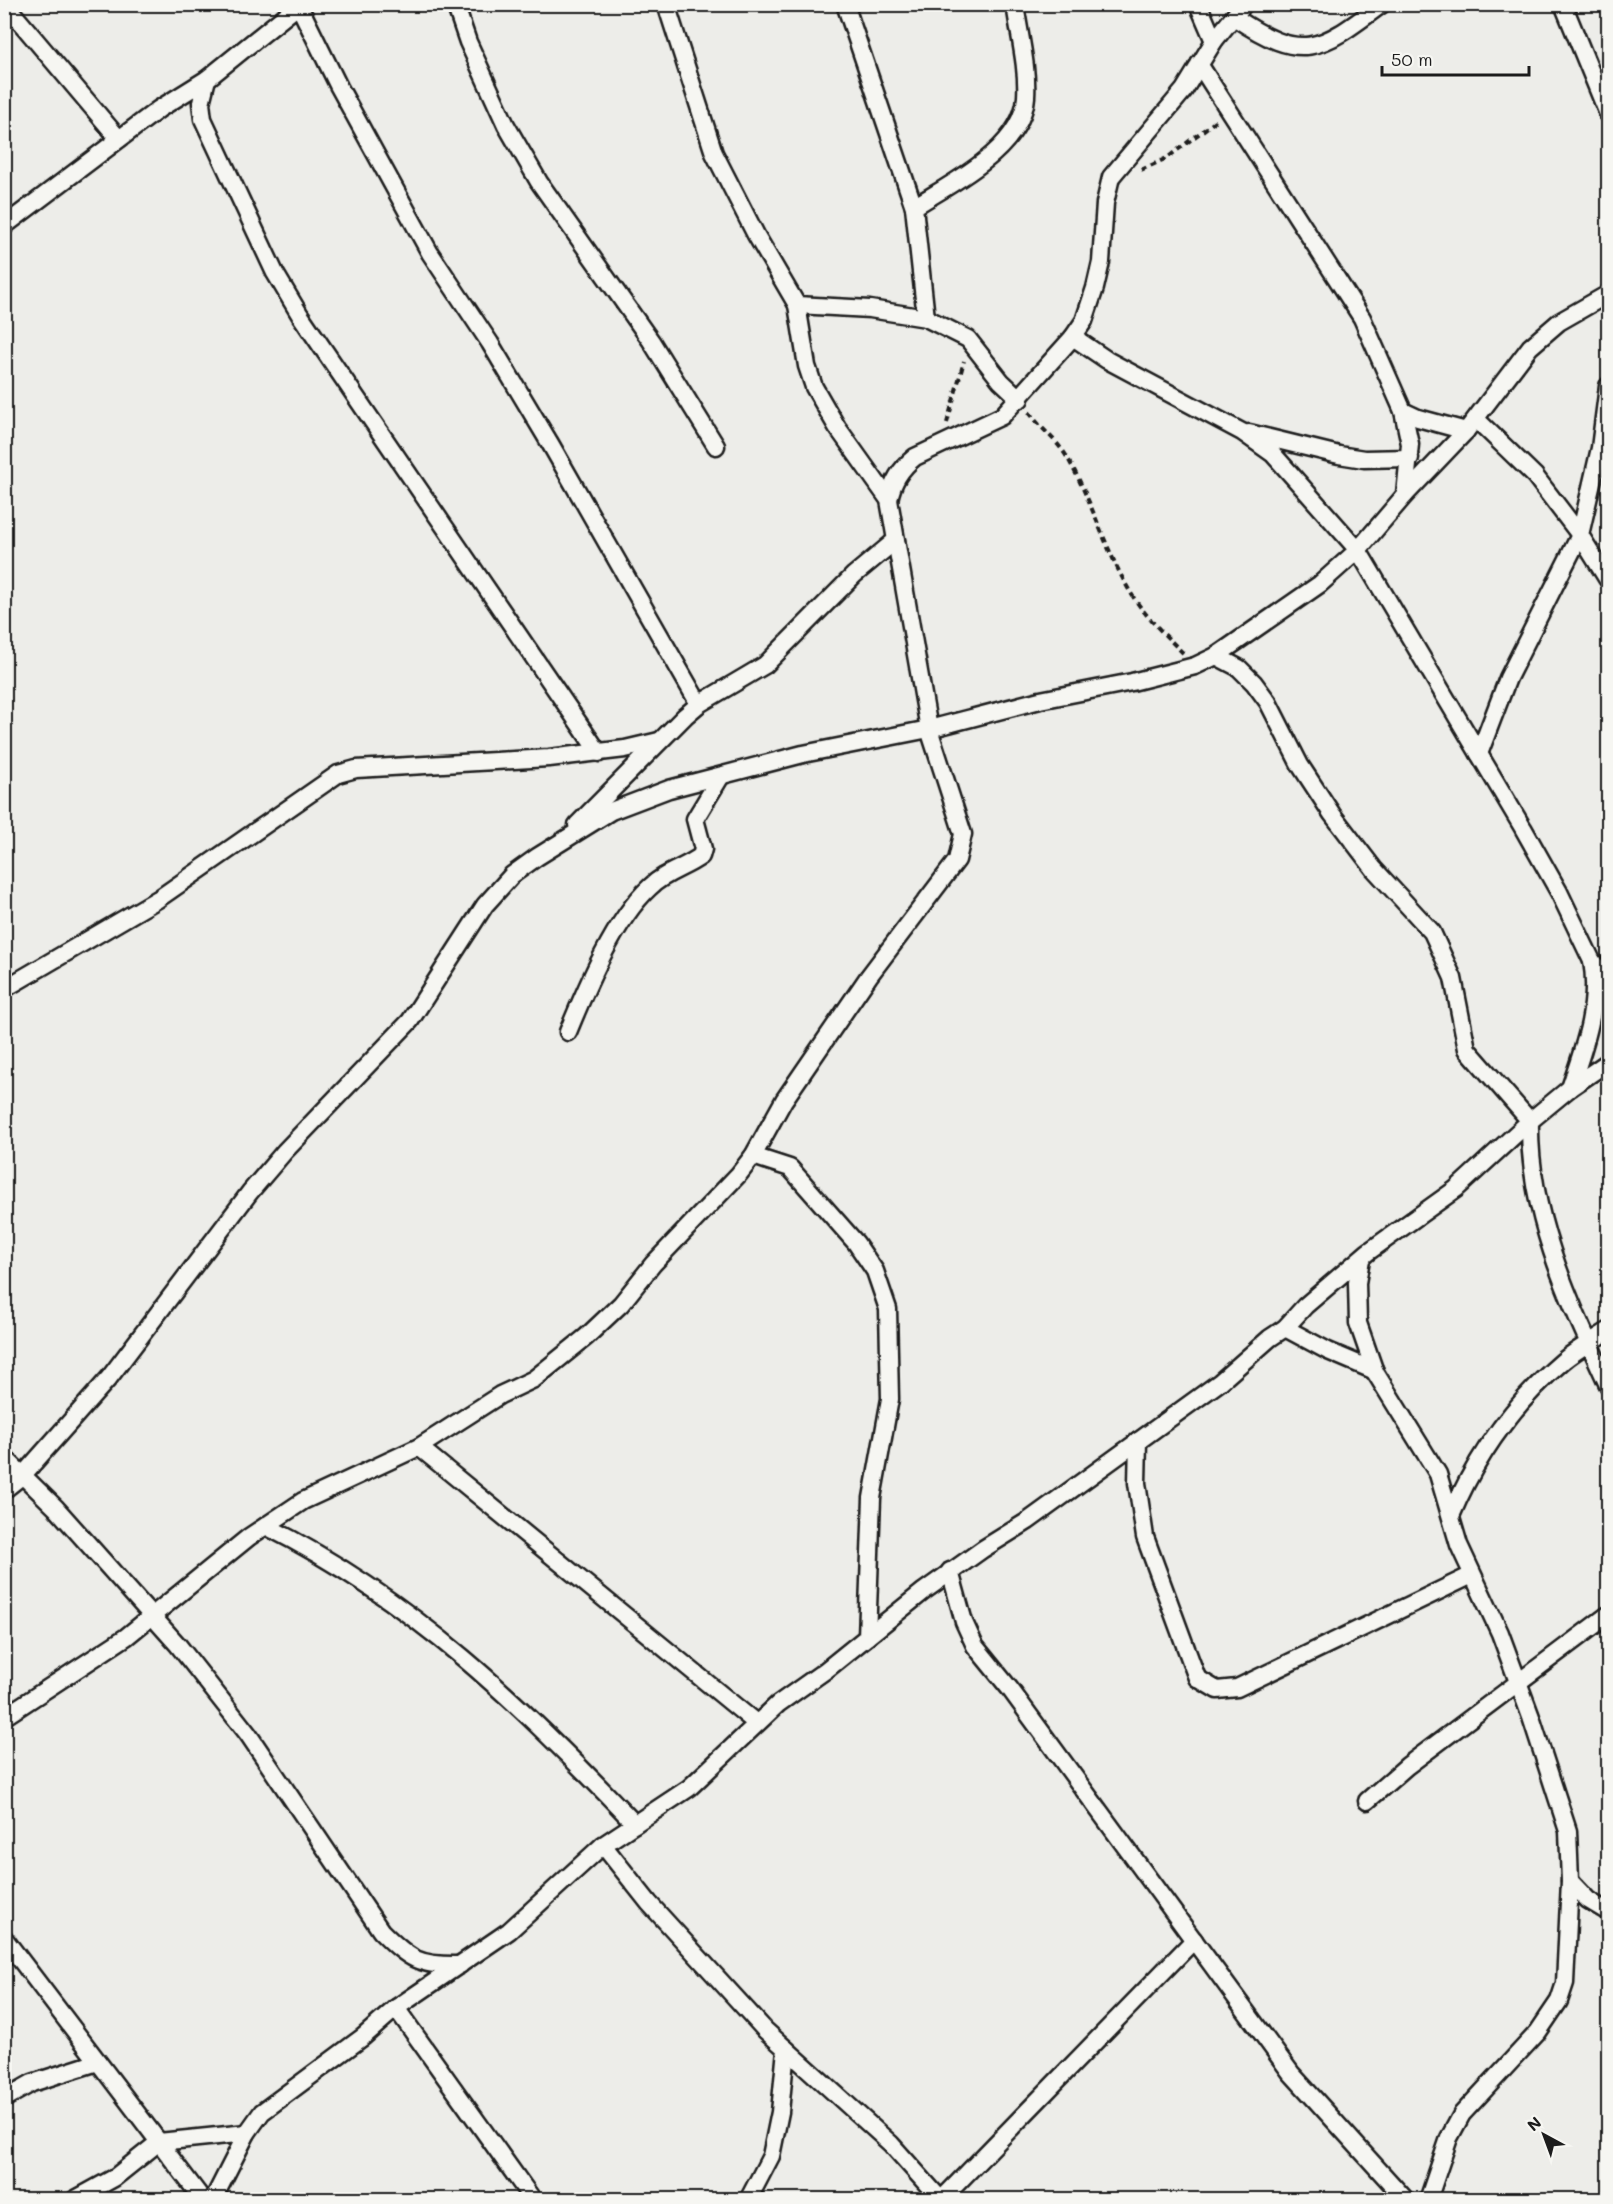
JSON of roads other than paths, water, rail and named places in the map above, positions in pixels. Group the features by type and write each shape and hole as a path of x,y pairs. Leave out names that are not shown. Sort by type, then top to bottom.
{"street":[{"path":"5,4 119,139"},
{"path":"455,4 468,42 506,124 539,182 651,341 716,446"},
{"path":"4,1717 109,1649 214,1564 313,1495 419,1447 500,1395 534,1379 562,1359 621,1304 654,1263 739,1174 753,1156 784,1100 869,976 957,860 963,834 929,729 889,500 859,461 814,387 807,366 797,305 756,235 714,153 666,4"},
{"path":"845,4 914,207 926,318"},
{"path":"914,207 982,162 1011,135 1020,120 1026,98 1015,4"},
{"path":"1198,4 1214,41"},
{"path":"889,500 897,476 905,465 915,457 941,444 992,422 1020,399 1073,338 1084,321 1095,288 1101,262 1105,203 1111,177 1185,90 1214,41 1239,11 1256,32 1284,44 1312,47 1341,34 1382,4"},
{"path":"1563,4 1608,114"},
{"path":"4,226 159,109 207,79 299,5 339,87 430,253 490,343 551,445 699,704"},
{"path":"1199,64 1362,318 1403,411 1410,458 1405,495"},
{"path":"207,79 201,104 203,119 275,273 300,315 599,753"},
{"path":"4,1490 23,1475 109,1378 285,1151 410,1021 472,923 512,875 561,841 636,800 803,754 929,729 1040,700 1132,682 1195,666 1216,656 1320,584 1358,550 1405,495 1471,425 1498,387 1543,334 1608,294"},
{"path":"797,305 870,309 926,318 968,339 1001,381 1020,399"},
{"path":"1073,338 1107,360 1242,432 1273,454 1358,550 1559,892 1592,961 1608,979"},
{"path":"1479,754 1509,678 1580,535 1604,443 1608,386"},
{"path":"1403,411 1418,418 1471,425 1535,476 1580,535 1608,580"},
{"path":"1242,432 1339,455 1365,459 1410,458"},
{"path":"561,841 658,741 699,704 765,665 854,575 896,540"},
{"path":"1216,656 1239,668 1254,683 1268,702 1300,765 1332,814 1374,869 1432,932 1453,978 1467,1049 1530,1122 1531,1160 1544,1229 1608,1385"},
{"path":"4,989 158,899 338,774 356,769 599,753 658,741"},
{"path":"568,1032 586,987 629,911 650,886 678,867 701,856 703,849 696,819 721,776"},
{"path":"1570,1088 1592,1012 1592,961"},
{"path":"213,2199 247,2133 262,2112 363,2037 396,2008 461,1965 528,1916 603,1845 688,1788 756,1723 950,1571 1028,1521 1220,1382 1285,1328 1305,1306 1361,1259 1456,1189 1570,1088 1608,1062"},
{"path":"753,1156 790,1168 862,1252 875,1271 888,1309 890,1399 872,1498 867,1637"},
{"path":"1361,1259 1357,1282 1358,1323 1375,1371 1438,1474 1450,1516 1472,1575 1500,1633 1519,1683 1568,1831 1570,1881 1565,1983 1559,2001 1538,2032 1462,2114 1449,2138 1428,2199"},
{"path":"1285,1328 1328,1351 1375,1371"},
{"path":"1450,1516 1486,1446 1562,1362 1608,1330"},
{"path":"1138,1441 1137,1483 1145,1537 1197,1678 1217,1689 1237,1688 1472,1575"},
{"path":"419,1447 756,1723"},
{"path":"4,1457 130,1588 178,1645 248,1734 381,1931 409,1956 423,1964 461,1965"},
{"path":"266,1526 331,1561 425,1624 507,1693 635,1824"},
{"path":"950,1571 964,1622 975,1646 1018,1698 1291,2073 1406,2199"},
{"path":"1367,1801 1407,1766 1608,1615"},
{"path":"603,1845 649,1903 765,2030 891,2144 941,2199 1194,1940"},
{"path":"1570,1881 1588,1900 1608,1912"},
{"path":"4,1938 203,2199"},
{"path":"396,2008 533,2199"},
{"path":"748,2199 771,2156 780,2112 786,2049"},
{"path":"4,2099 32,2083 98,2062"},
{"path":"74,2199 114,2178 159,2142 247,2133"}]}
